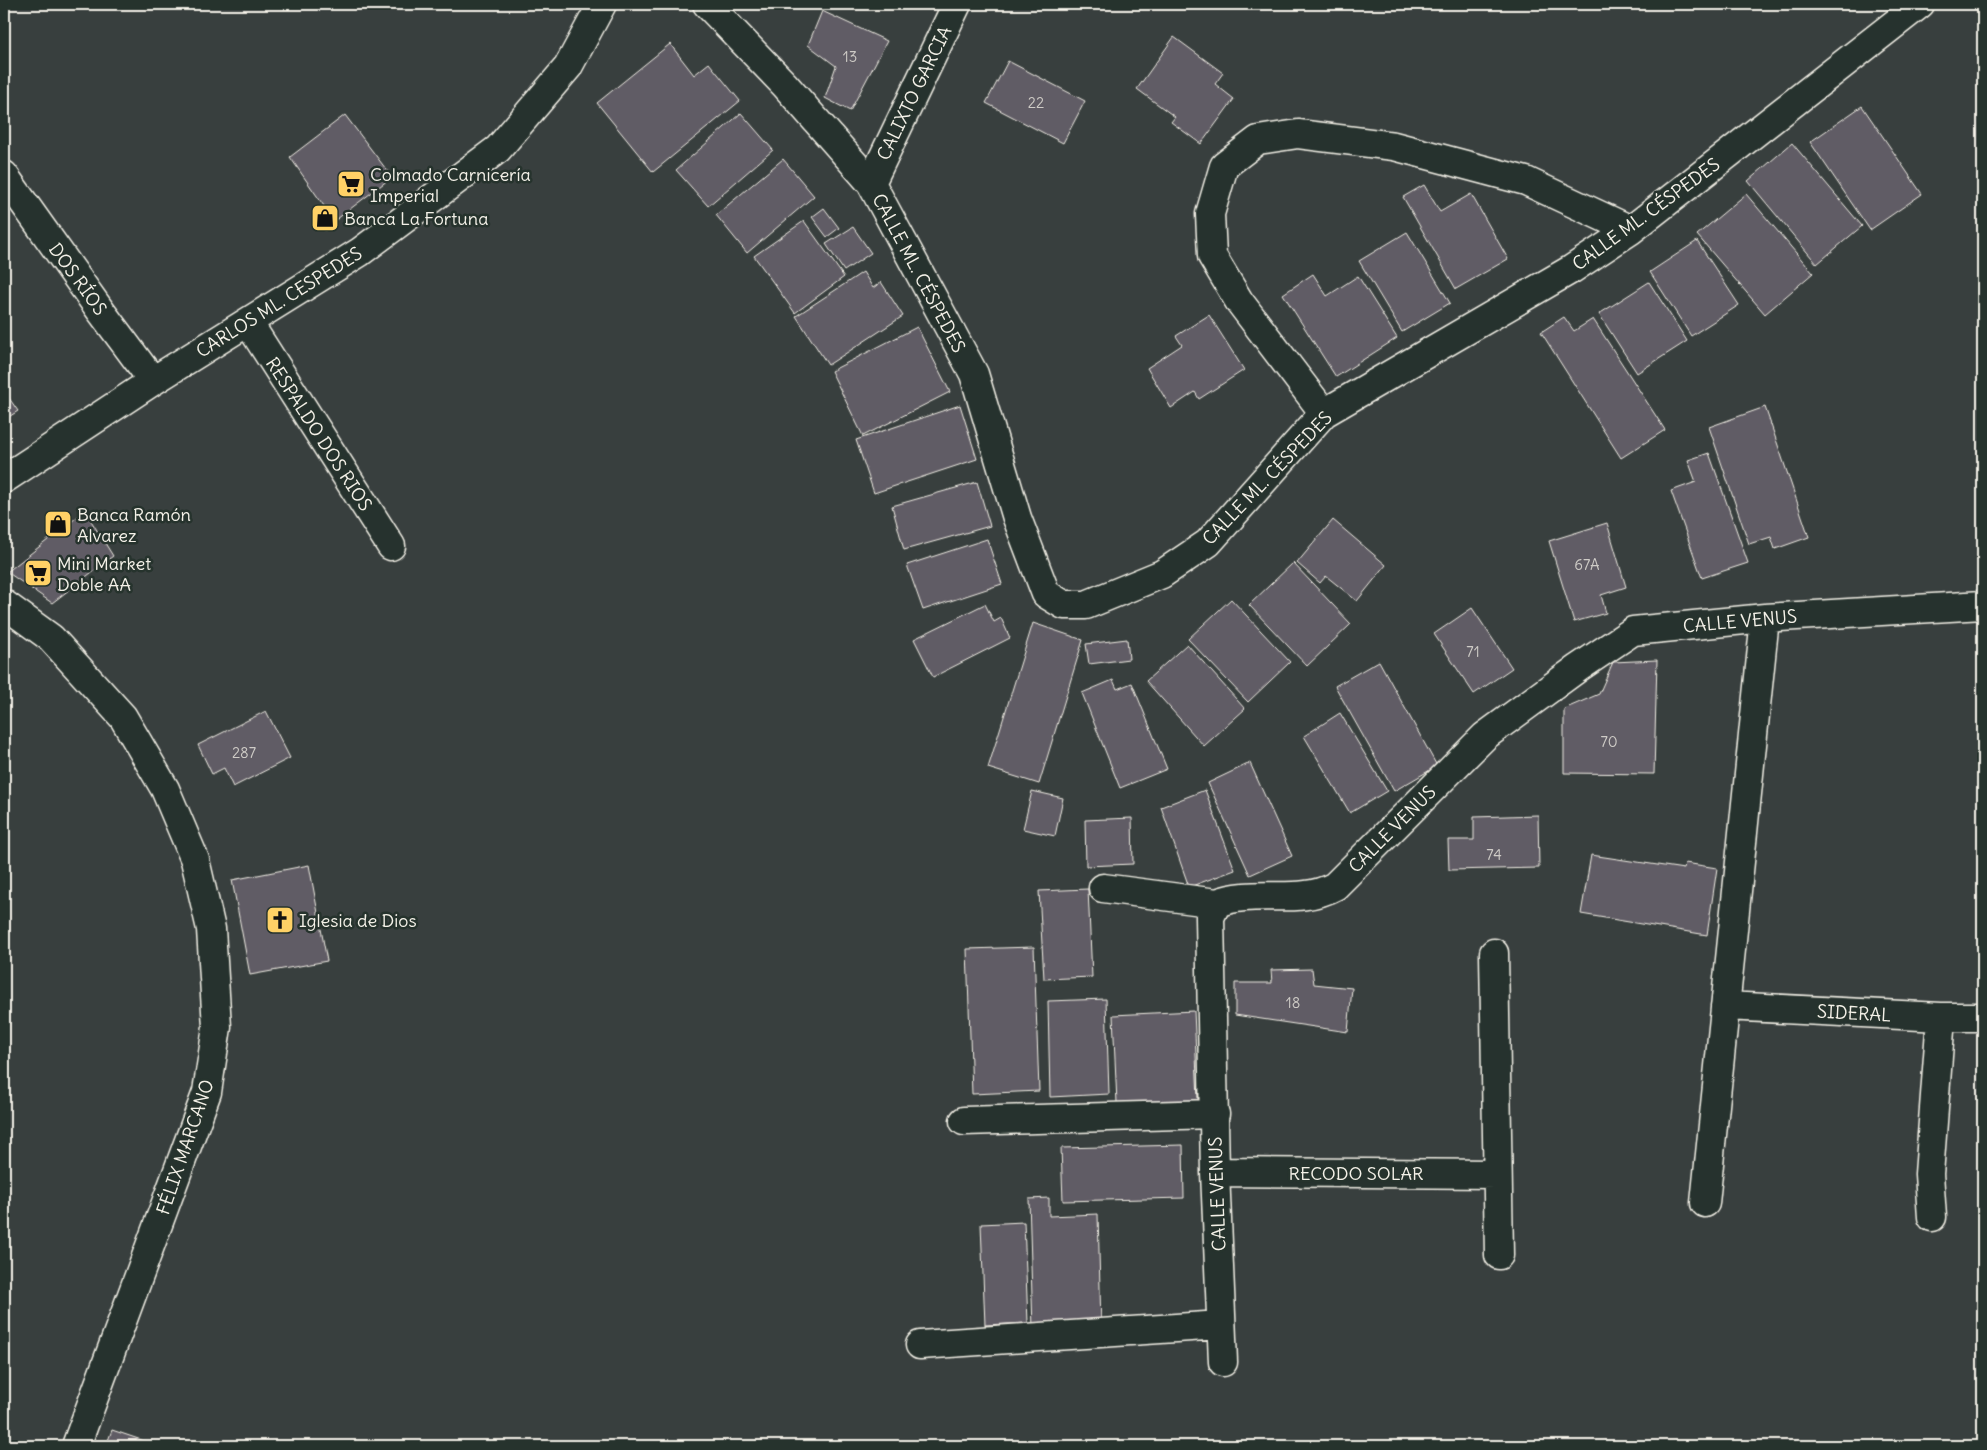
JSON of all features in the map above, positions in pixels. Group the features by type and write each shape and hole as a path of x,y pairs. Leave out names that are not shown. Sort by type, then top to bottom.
{"street":[{"name":"CARLOS ML. CESPEDES","path":"4,479 153,381 360,252 498,149 568,67 602,4"},
{"name":"CALLE ML. CÉSPEDES","path":"707,4 785,85 871,183 974,374 1017,518 1046,594 1064,605 1086,605 1162,574 1208,543 1324,413 1572,269 1631,230 1920,4"},
{"name":"CALIXTO GARCIA","path":"871,183 957,4"},
{"path":"1324,413 1239,301 1212,256 1210,214 1224,166 1258,140 1298,134 1394,146 1526,181 1631,230"},
{"name":"DOS RÍOS","path":"4,175 153,381"},
{"name":"RESPALDO DOS RIOS","path":"248,322 391,546"},
{"name":"FÉLIX MARCANO","path":"4,604 51,638 123,717 165,789 195,860 211,929 217,1027 207,1092 76,1446"},
{"name":"CALLE VENUS","path":"1223,1362 1215,1172 1210,917 1217,903 1232,897 1321,894 1336,886 1485,736 1578,668 1633,631 1765,618 1983,605"},
{"path":"1704,1203 1765,618"},
{"path":"1103,888 1217,903"},
{"path":"1494,952 1498,1255"},
{"name":"SIDERAL","path":"1726,1006 1941,1017 1983,1016"},
{"path":"1932,1217 1930,1174 1941,1017"},
{"path":"964,1121 1215,1114"},
{"name":"RECODO SOLAR","path":"1215,1172 1497,1174"},
{"path":"920,1345 1221,1325"}],"building":[{"path":"822,11 887,41 850,111 825,98 836,66 808,45"},
{"path":"1174,37 1223,73 1215,84 1234,99 1201,144 1171,122 1175,117 1137,89"},
{"path":"670,44 694,75 709,63 740,101 653,172 597,103"},
{"path":"1008,61 1085,101 1063,143 986,103"},
{"path":"1862,106 1922,194 1870,230 1810,142"},
{"path":"741,113 773,150 708,206 676,170"},
{"path":"345,115 392,177 337,219 324,206 290,157"},
{"path":"1792,143 1862,226 1817,264 1748,181"},
{"path":"783,159 814,196 747,253 716,215"},
{"path":"1424,185 1440,212 1471,194 1508,259 1456,289 1403,197"},
{"path":"1746,194 1813,273 1765,314 1697,235"},
{"name":"Banca La Fortuna","path":"324,206 337,219 325,231 313,218"},
{"path":"824,208 839,228 827,237 812,217"},
{"path":"804,221 844,277 795,313 754,256"},
{"path":"853,227 871,253 844,271 826,244"},
{"path":"1407,232 1450,303 1402,332 1359,261"},
{"path":"1697,241 1739,305 1691,336 1650,272"},
{"path":"863,272 873,288 881,282 903,316 828,365 796,316"},
{"path":"1313,274 1327,296 1358,276 1397,338 1336,377 1283,294"},
{"path":"1649,282 1687,341 1637,373 1599,314"},
{"path":"1209,315 1244,370 1199,399 1195,392 1171,408 1147,368 1182,345 1176,336"},
{"path":"1564,317 1574,331 1593,319 1665,430 1621,458 1541,332"},
{"path":"917,327 950,392 863,436 831,371"},
{"path":"4,391 18,411 4,420"},
{"path":"960,405 977,459 874,493 856,440"},
{"path":"1765,407 1809,537 1775,549 1771,537 1749,544 1709,427"},
{"path":"1709,453 1748,563 1702,578 1671,491 1696,482 1688,460"},
{"path":"977,482 990,526 904,550 892,506"},
{"path":"85,511 113,556 52,603 7,572"},
{"name":"Banca Ramón Alvarez","path":"62,515 68,525 54,534 48,523"},
{"path":"1333,520 1386,565 1357,601 1326,576 1320,583 1297,563"},
{"path":"1607,523 1626,587 1601,595 1606,613 1574,622 1549,541"},
{"path":"987,539 1002,584 923,610 907,565"},
{"path":"1293,563 1351,624 1307,666 1249,605"},
{"path":"1231,599 1290,662 1248,702 1188,639"},
{"path":"985,604 994,622 1001,618 1010,638 933,677 914,639"},
{"path":"1472,608 1512,668 1474,694 1434,634"},
{"path":"1033,623 1083,640 1039,784 988,768"},
{"path":"1127,639 1129,659 1089,664 1086,644"},
{"path":"1187,644 1245,709 1204,746 1146,681"},
{"path":"1657,660 1654,774 1564,773 1564,709 1599,694 1613,662"},
{"path":"1379,661 1437,766 1394,791 1335,686"},
{"path":"1113,680 1117,689 1132,683 1167,769 1120,788 1082,693"},
{"path":"266,711 290,758 233,787 224,768 212,774 198,745"},
{"path":"1340,713 1387,791 1350,813 1304,736"},
{"path":"1250,763 1292,856 1250,875 1208,783"},
{"path":"1205,790 1235,870 1189,887 1161,807"},
{"path":"1032,791 1063,798 1055,836 1023,829"},
{"path":"1538,815 1539,868 1449,870 1448,840 1474,840 1474,817"},
{"path":"1132,818 1133,864 1086,866 1085,820"},
{"path":"1591,855 1684,869 1685,863 1717,868 1707,935 1581,914"},
{"name":"Iglesia de Dios","path":"309,865 327,961 250,975 232,880"},
{"path":"1088,889 1092,977 1044,979 1039,891"},
{"path":"1034,947 1039,1091 972,1094 967,949"},
{"path":"1312,969 1314,984 1352,988 1348,1032 1235,1015 1235,983 1272,983 1271,970"},
{"path":"1106,999 1109,1094 1050,1097 1048,1001"},
{"path":"1194,1011 1198,1100 1117,1103 1113,1015"},
{"path":"1183,1145 1184,1198 1063,1201 1061,1148"},
{"path":"1049,1198 1049,1216 1098,1214 1101,1326 1033,1329 1029,1199"},
{"path":"1024,1222 1028,1323 985,1325 981,1224"},
{"path":"112,1430 159,1446 106,1446"}],"place":[{"name":"Colmado Carnicería Imperial","path":"351,184"},
{"name":"Banca La Fortuna","path":"325,218"},
{"name":"Banca Ramón Alvarez","path":"58,524"},
{"name":"Mini Market Doble AA","path":"38,573"},
{"name":"Iglesia de Dios","path":"280,920"}]}
